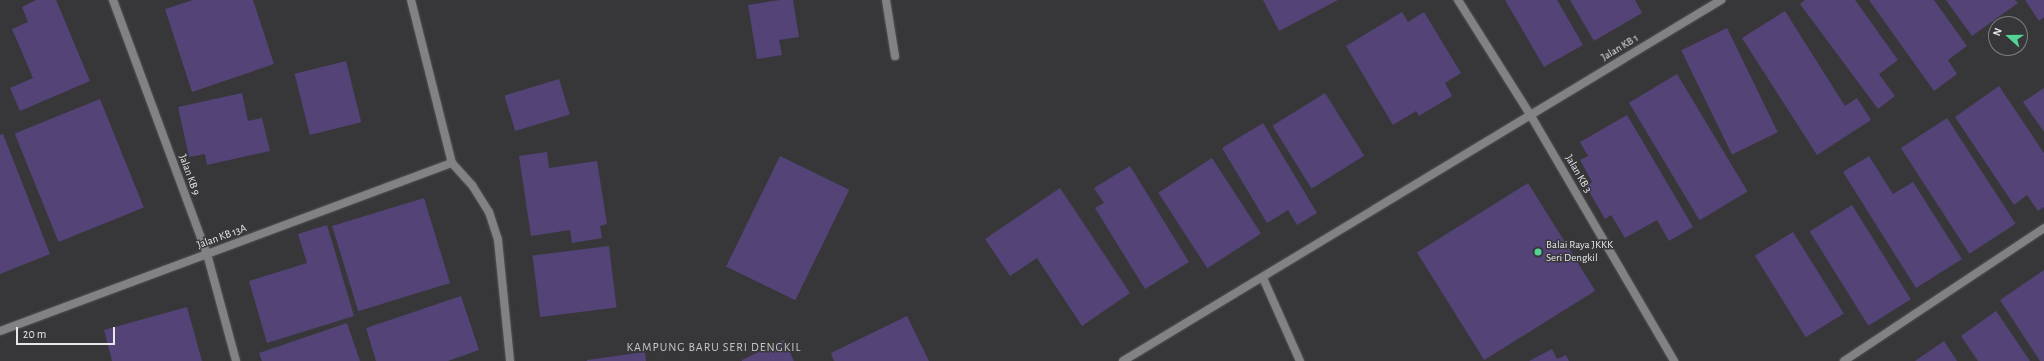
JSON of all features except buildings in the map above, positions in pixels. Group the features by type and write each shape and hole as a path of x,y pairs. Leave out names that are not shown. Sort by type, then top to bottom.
{"street":[{"name":"Jalan KB 9","path":"113,0 206,254 236,361"},
{"path":"411,0 452,163 472,185 488,212 498,240 510,361"},
{"path":"886,0 895,56"},
{"name":"Jalan KB 3","path":"1458,0 1531,116 1674,361"},
{"name":"Jalan KB 1","path":"1124,361 1721,0"},
{"name":"Jalan KB 13A","path":"0,331 452,163"},
{"path":"1844,361 2044,228"},
{"path":"1263,278 1300,361"}],"place":[{"name":"Balai Raya JKKK Seri Dengkil","path":"1538,252"}],"district":[{"name":"KAMPUNG BARU SERI DENGKIL","path":"714,348"}]}
